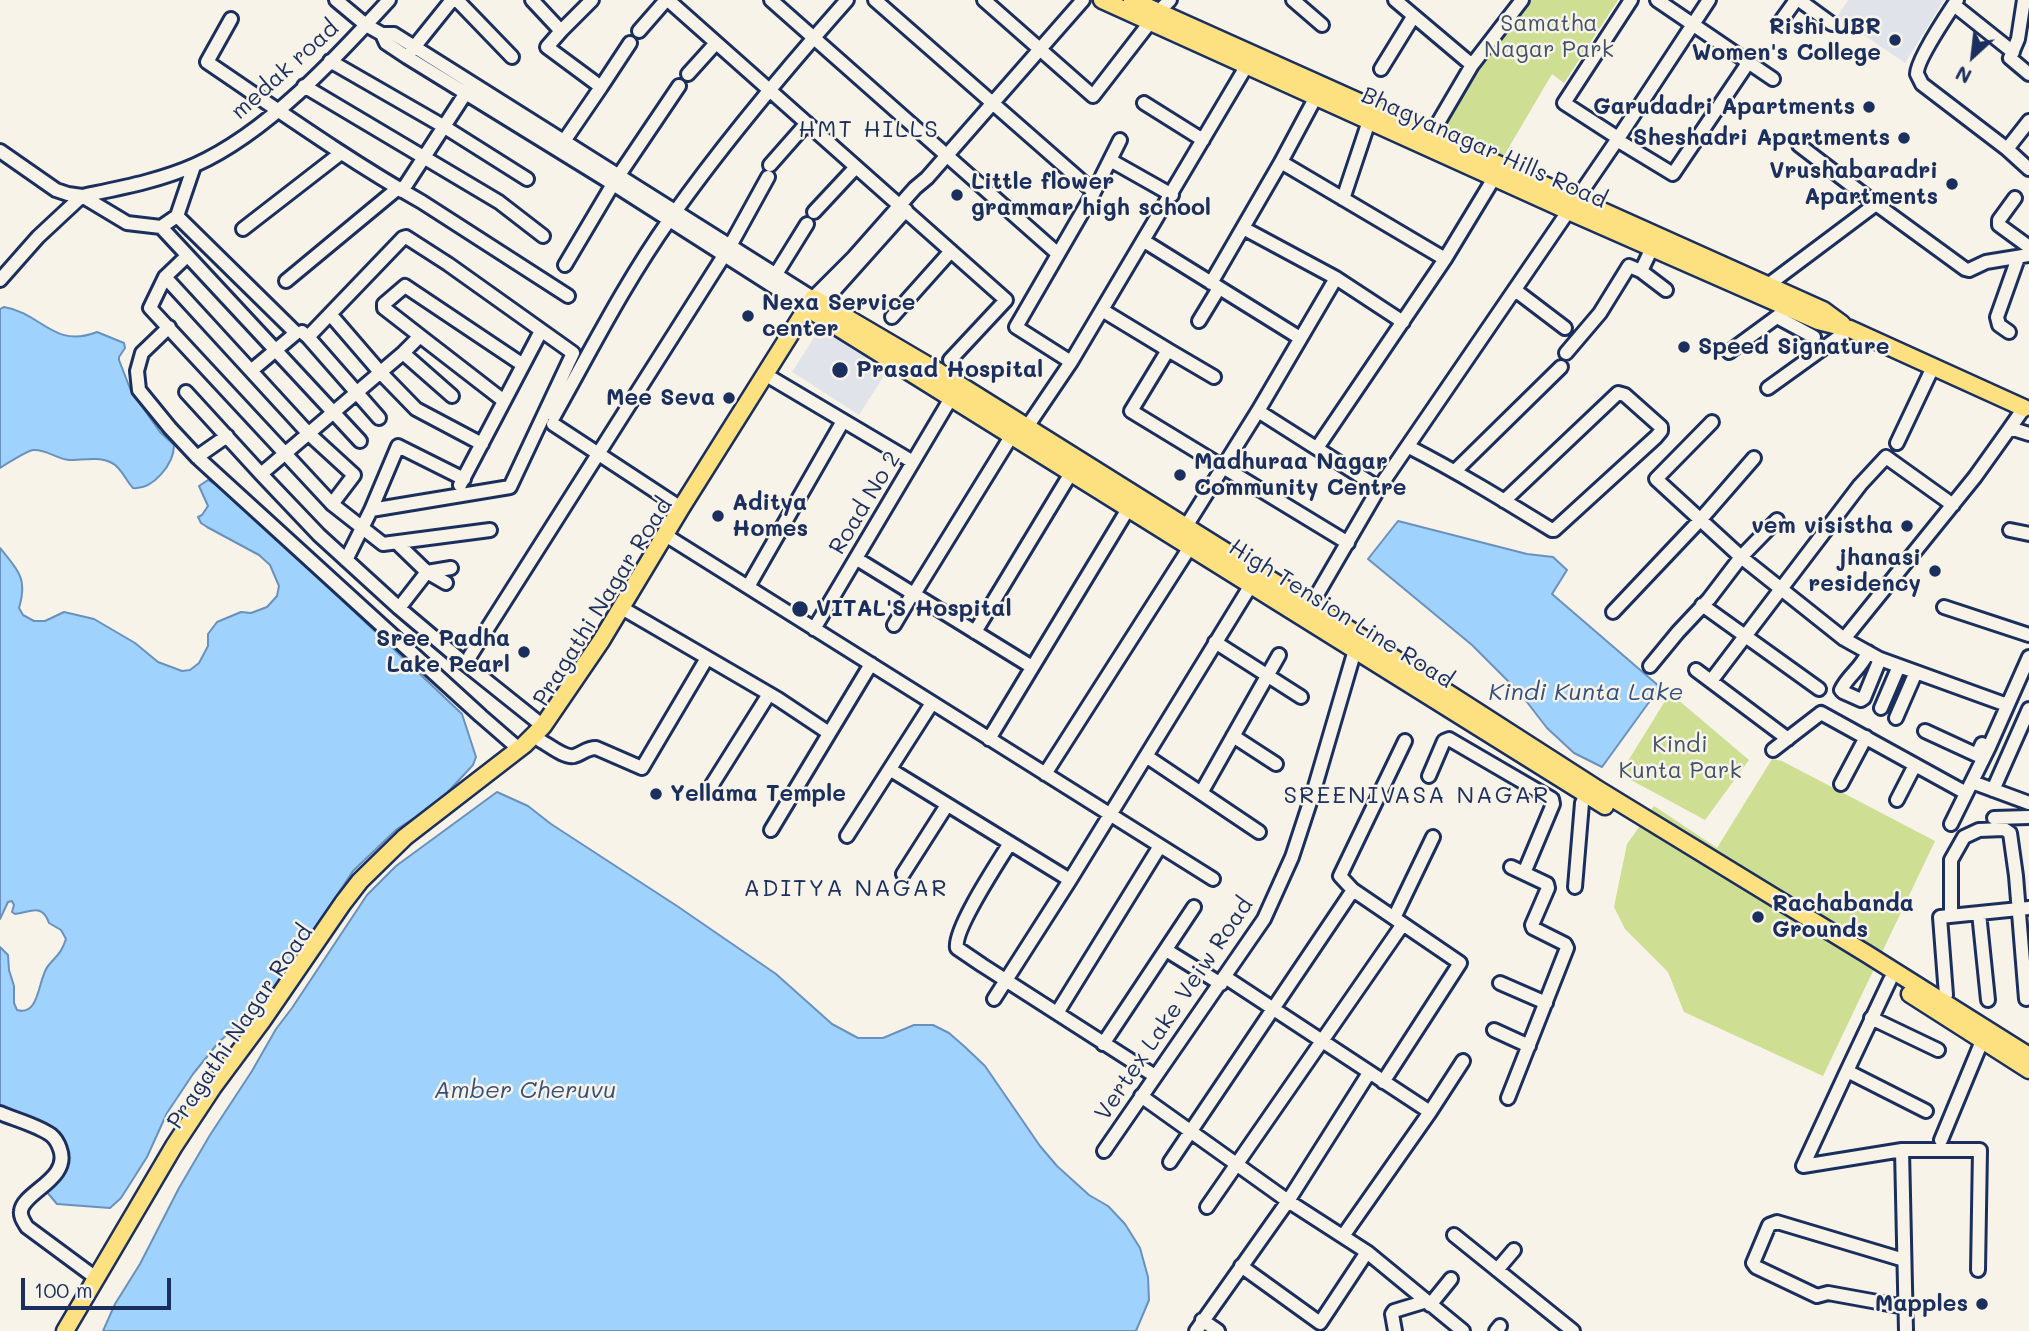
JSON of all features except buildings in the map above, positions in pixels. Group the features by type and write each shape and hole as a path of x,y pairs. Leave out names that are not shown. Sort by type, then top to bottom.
{"main road":[{"name":"Bhagyanagar Hills Road","path":"1102,0 1154,17 1682,254 1768,285 1823,310 1850,330"},
{"name":"Bhagyanagar Hills Road","path":"1132,0 1154,17"},
{"name":"Bhagyanagar Hills Road","path":"1319,92 1369,121 1408,131"},
{"name":"Bhagyanagar Hills Road","path":"1428,140 1494,178 1572,206 1652,248 1682,254 1783,313 1850,330 2024,408"},
{"name":"Pragathi Nagar Road","path":"592,661 627,611 670,538 773,379 814,306"},
{"name":"Pragathi Nagar Road","path":"592,661 681,508 814,306"},
{"name":"High Tension Line Road","path":"814,306 951,398 1020,431 1311,606 1588,789 1982,1041 2027,1062"},
{"name":"High Tension Line Road","path":"814,306 939,372 1071,472 1128,509 1525,756 1588,789 1867,954 2027,1062"},
{"path":"542,733 592,661"},
{"name":"Pragathi Nagar Road","path":"65,1331 174,1146 360,881 405,837 542,733"},
{"name":"Pragathi Nagar Road","path":"75,1331 233,1072 360,892 394,858 542,733"}],"street":[{"path":"336,0 382,34 386,43 410,52 616,179 814,306"},
{"name":"medak road","path":"82,196 157,180 228,148 279,110 389,0"},
{"path":"410,52 454,0 512,57"},
{"path":"532,0 561,31"},
{"path":"592,0 547,47 601,87"},
{"path":"639,31 667,0 1006,300 950,360"},
{"path":"771,0 1057,253"},
{"path":"681,508 599,454 554,420 619,299 672,216 768,89 847,0"},
{"path":"875,0 1094,192"},
{"name":"Pragathi Nagar Road","path":"814,306 854,257 902,208 919,195 927,178 1083,0"},
{"path":"991,2 1039,50 1093,96 1170,0"},
{"path":"1293,0 1322,25"},
{"path":"1395,0 1472,65"},
{"path":"1631,0 1564,103 1673,174 1748,63"},
{"path":"1657,0 1773,79"},
{"path":"1311,606 1379,488 1618,139 1709,0"},
{"path":"1778,25 1798,0 1832,24"},
{"path":"2011,55 2018,39 2024,0"},
{"path":"1428,140 1472,65 1516,2"},
{"path":"2029,74 1955,3 1922,57 1917,72 1922,84 2029,169"},
{"path":"1381,69 1413,17"},
{"path":"230,19 207,62 341,153 568,296"},
{"path":"561,145 630,43"},
{"path":"688,74 716,43"},
{"path":"330,61 443,126 527,179"},
{"path":"894,625 1020,431 1071,362 1250,61"},
{"path":"304,86 499,202 543,236"},
{"path":"565,265 616,179 679,86"},
{"path":"286,281 400,190 424,158 468,88"},
{"path":"1199,321 1244,228 1319,92"},
{"path":"1143,103 1203,140"},
{"path":"1343,199 1369,121"},
{"path":"2007,149 2029,121"},
{"path":"470,656 727,250 769,171 807,123"},
{"path":"1071,362 1016,327 1094,192 1120,140"},
{"path":"1799,145 1965,269 1969,270 1986,262 2023,256"},
{"path":"0,151 56,190 82,196 127,223 161,227 177,216 189,167"},
{"path":"243,229 341,153"},
{"path":"1111,160 1172,195"},
{"path":"1282,162 1445,259"},
{"path":"814,212 856,167"},
{"path":"1317,449 1445,259 1494,178"},
{"path":"0,280 38,237 82,196"},
{"path":"2015,198 1999,220 1999,225 2029,247"},
{"path":"1768,285 1876,204"},
{"path":"177,216 302,335 379,418"},
{"path":"776,274 807,224"},
{"path":"161,227 360,441"},
{"path":"1244,228 1336,278 1403,322"},
{"path":"252,369 275,350 302,335 330,314 406,237 573,353 510,486 371,510"},
{"path":"1143,241 1300,338"},
{"path":"1641,271 1652,248"},
{"path":"727,250 776,274 814,306"},
{"path":"892,317 951,251"},
{"path":"187,256 165,277 150,308 332,504 383,544 490,530"},
{"path":"2009,332 1999,325 1997,317 2023,256"},
{"path":"1566,353 1600,313 1629,266 1641,271 1666,290"},
{"path":"165,277 309,433 354,475 332,504"},
{"path":"1185,528 1336,278"},
{"path":"504,401 383,307 384,304 405,286 523,365"},
{"path":"1515,290 1565,327"},
{"path":"1102,310 1214,377"},
{"path":"1729,352 1783,313 1814,337"},
{"path":"330,314 416,409 482,444"},
{"path":"169,327 142,353 137,371 139,390 170,428 197,457 519,749"},
{"path":"1768,388 1850,330"},
{"path":"454,495 541,331"},
{"path":"261,474 420,336"},
{"path":"1168,350 1130,411 1348,543"},
{"path":"403,353 452,396"},
{"path":"1455,471 1561,367"},
{"path":"1897,443 1933,368"},
{"path":"773,379 913,462"},
{"path":"187,392 319,535 398,608 569,757 588,748 596,748 642,768 707,658"},
{"path":"1409,447 1455,471 1504,501 1552,530 1556,530 1656,437 1661,427 1625,395 1618,393 1504,501"},
{"name":"Road No 2","path":"814,629 951,398"},
{"path":"1844,639 1952,505 2024,408"},
{"path":"1258,411 1379,488"},
{"path":"748,586 843,421"},
{"path":"1712,422 1656,479 1741,557 1844,639 1880,659 2007,705"},
{"path":"2010,428 2029,434"},
{"path":"197,457 227,436"},
{"path":"346,560 398,446 464,479"},
{"path":"1613,612 1701,519 1754,457"},
{"path":"1711,681 1860,485 1886,457 1952,505"},
{"path":"975,632 1071,472"},
{"path":"989,738 1128,509"},
{"path":"1650,666 1709,599 1741,557 1777,520"},
{"path":"2010,530 2029,534"},
{"path":"670,538 1213,880"},
{"path":"397,543 427,572 446,583"},
{"path":"1045,774 1190,547"},
{"path":"857,559 1032,667"},
{"path":"398,608 427,572 451,568"},
{"path":"994,999 1251,585"},
{"path":"1702,605 1819,689"},
{"path":"1944,607 2029,635"},
{"path":"627,611 769,694 829,733"},
{"path":"1215,642 1301,696"},
{"name":"Vertex Lake Veiw Road","path":"1104,1151 1264,919 1292,857 1355,650"},
{"path":"1868,652 1863,663 1845,682 1841,690 1843,692 1861,700 1864,698 1880,659"},
{"path":"1201,793 1279,655"},
{"path":"1951,824 2029,657"},
{"path":"771,830 871,664"},
{"path":"1881,708 1899,666"},
{"path":"1696,670 1788,738"},
{"path":"1896,718 1916,672"},
{"path":"708,791 769,694"},
{"path":"848,836 932,703"},
{"path":"1993,790 2029,709"},
{"path":"1773,750 1821,713 1915,765 1969,787 1993,790 2029,803"},
{"path":"1925,731 1977,755 1982,744 1989,747"},
{"path":"1233,736 1276,764"},
{"path":"1841,784 1866,737"},
{"path":"1429,776 1444,741 1449,739 1552,799 1553,803 1524,873"},
{"path":"1382,1082 1461,963 1353,890 1340,876 1405,741"},
{"path":"1498,767 1508,745"},
{"path":"1146,756 1259,832"},
{"path":"1514,776 1525,756"},
{"path":"1897,800 1915,765"},
{"path":"891,770 1070,880"},
{"path":"1575,887 1582,803 1588,789"},
{"path":"903,874 947,805"},
{"path":"1994,818 2029,817"},
{"path":"1951,916 1951,860 1964,838 1979,830 2004,829 2010,833 2024,909 2026,999"},
{"path":"1207,1207 1321,1042 1399,921 1433,836"},
{"path":"1010,843 973,904 956,942 959,949 1155,1076"},
{"path":"1057,1013 1160,846"},
{"path":"1508,1098 1567,948 1565,944 1532,927 1548,885 1511,867"},
{"path":"1171,1162 1353,890"},
{"path":"1103,1044 1194,907"},
{"path":"1946,995 1940,918 2024,909"},
{"path":"1979,913 1988,1000"},
{"path":"1166,950 1274,1009 1430,1112"},
{"path":"1890,980 1803,1166 1902,1150 1980,1150 1979,1270"},
{"path":"1500,983 1546,1003"},
{"path":"1871,1018 1938,1050"},
{"path":"1494,1031 1529,1046"},
{"path":"1941,1140 1982,1041"},
{"path":"1343,1236 1463,1061"},
{"path":"1847,1071 1926,1111"},
{"path":"1218,1331 1199,1326 1288,1201 1369,1073"},
{"path":"1141,1096 1288,1201 1367,1252 1463,1331"},
{"path":"0,1113 45,1131 54,1138 62,1154 50,1181 20,1212 26,1227 96,1278"},
{"path":"1902,1150 1906,1331"},
{"path":"1904,1260 1777,1222 1769,1225 1753,1264 1817,1296 1828,1293 1905,1307"},
{"path":"1454,1235 1573,1331"},
{"path":"1497,1270 1514,1250"},
{"path":"1241,1266 1320,1324 1367,1252"},
{"path":"1395,1331 1392,1314 1394,1311 1429,1303 1451,1279"}],"shaded area":[{"name":"Rishi UBR Women's College","path":"1848,0 1944,0 1905,63 1837,17"},
{"name":"Prasad Hospital","path":"822,325 889,368 859,415 792,372"}],"green space":[{"name":"Samatha Nagar Park","path":"1528,0 1618,0 1564,83 1552,74 1502,159 1444,128 1475,69"},
{"name":"Kindi Kunta Park","path":"1670,693 1749,760 1705,820 1620,774"},
{"name":"Rachabanda Grounds","path":"1772,759 1782,761 1935,841 1823,1076 1684,1012 1668,972 1625,929 1614,907 1627,844 1654,806 1717,848"}],"water":[{"path":"4,307 17,310 58,333 82,336 97,332 124,343 125,348 119,360 131,391 160,432 174,445 170,460 155,480 141,488 133,488 118,468 107,461 69,460 38,450 26,453 0,468 0,309"},
{"path":"208,480 220,487 282,543 462,714 476,757 473,765 445,795 397,829 353,871 274,990 247,1021 218,1043 193,1074 167,1113 147,1157 121,1198 110,1208 57,1204 46,1191 56,1178 57,1135 0,1109 0,947 8,955 14,986 14,1003 17,1010 25,1011 34,1002 48,966 66,939 61,930 49,923 39,911 15,914 12,912 12,901 8,902 0,919 0,548 20,575 22,598 19,608 23,615 34,621 45,621 64,612 94,619 135,643 158,662 182,671 190,670 199,663 208,646 208,634 217,622 241,612 251,613 267,607 277,596 279,586 270,565 259,555 201,523 198,517 208,506 199,486"},
{"name":"Kindi Kunta Lake","path":"1398,521 1527,554 1553,557 1567,570 1552,594 1660,687 1602,767 1574,753 1547,728 1520,693 1472,645 1368,559"},
{"name":"Amber Cheruvu","path":"497,792 528,806 551,824 677,906 776,974 832,1024 858,1038 883,1038 914,1025 933,1025 949,1033 985,1066 1040,1146 1057,1166 1089,1195 1108,1206 1125,1224 1140,1248 1148,1277 1149,1300 1136,1331 103,1331 115,1304 140,1264 210,1135 276,1029 367,895 396,866"}],"place":[{"name":"Rishi UBR Women's College","path":"1895,40"},
{"name":"Garudadri Apartments","path":"1869,107"},
{"name":"Sheshadri Apartments","path":"1904,138"},
{"name":"Vrushabaradri Apartments","path":"1952,184"},
{"name":"Little flower grammar high school","path":"957,195"},
{"name":"Nexa Service center","path":"748,316"},
{"name":"Speed Signature","path":"1684,347"},
{"name":"Prasad Hospital","path":"840,370"},
{"name":"Mee Seva","path":"729,398"},
{"name":"Madhuraa Nagar Community Centre","path":"1180,475"},
{"name":"Aditya Homes","path":"718,516"},
{"name":"vem visistha","path":"1907,526"},
{"name":"jhanasi residency","path":"1935,571"},
{"name":"VITAL'S Hospital","path":"800,609"},
{"name":"Sree Padha Lake Pearl","path":"524,652"},
{"name":"Yellama Temple","path":"656,794"},
{"name":"Rachabanda Grounds","path":"1758,917"},
{"name":"Mapples","path":"1982,1304"}],"district":[{"name":"HMT HILLS","path":"869,130"},
{"name":"SREENIVASA NAGAR","path":"1417,796"},
{"name":"ADITYA NAGAR","path":"846,889"}]}
